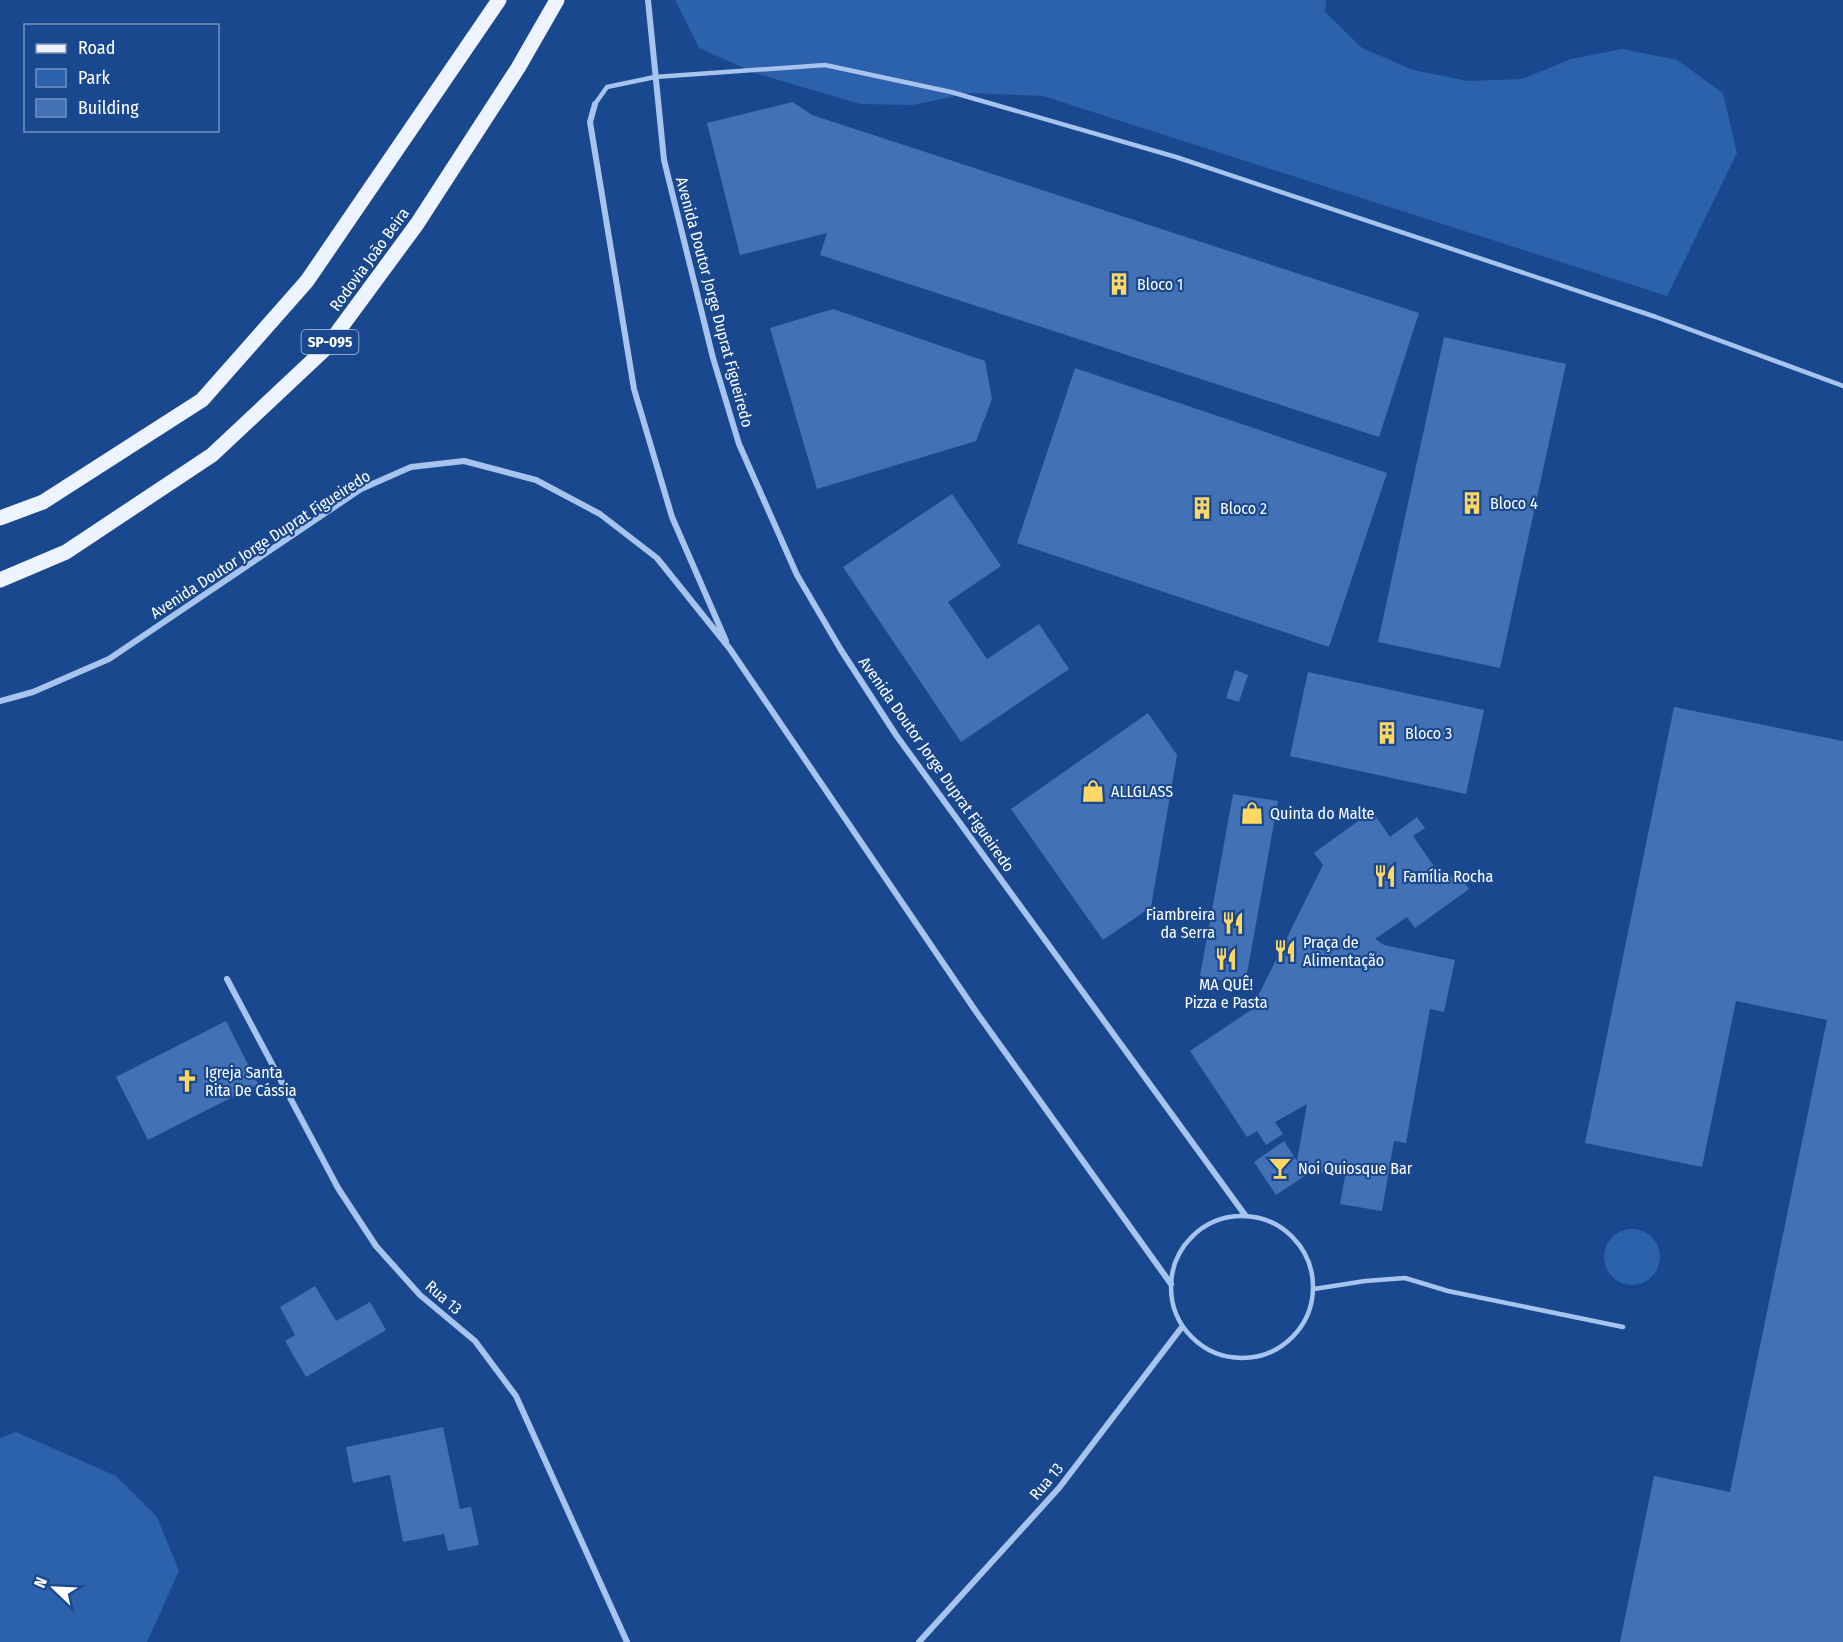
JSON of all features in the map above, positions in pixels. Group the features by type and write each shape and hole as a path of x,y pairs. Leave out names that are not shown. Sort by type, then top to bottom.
{"main road":[{"path":"0,518 43,502 202,400 307,281 478,34 499,0"},
{"name":"Rodovia João Beira","path":"0,580 66,552 212,455 325,350 417,224 519,68 557,0"}],"street":[{"name":"Avenida Doutor Jorge Duprat Figueiredo","path":"648,0 664,160 713,358 739,444 797,575 841,650 896,735 1245,1215"},
{"name":"Avenida Doutor Jorge Duprat Figueiredo","path":"595,104 590,122 634,389 672,517 730,650"},
{"name":"Avenida Doutor Jorge Duprat Figueiredo","path":"0,701 33,692 109,659 361,489 411,467 465,461 536,480 600,514 657,558 730,650 977,1013 1171,1284"},
{"name":"Rua 13","path":"227,979 338,1188 376,1246 420,1295 475,1341 516,1396 627,1642"},
{"name":"Rua 13","path":"919,1642 1059,1488 1182,1327"}],"lane":[{"path":"595,104 607,87 655,77 825,65 951,92 1176,157 1656,317 1843,386"},
{"path":"1245,1215 1267,1219 1287,1230 1302,1246 1311,1267 1314,1289 1309,1311 1299,1331 1282,1346 1262,1356 1240,1359 1217,1354 1198,1343 1182,1327 1173,1306 1171,1284 1175,1262 1186,1242 1203,1227 1222,1218 1245,1215"},
{"path":"1314,1289 1365,1281 1405,1278 1448,1291 1623,1327"}],"green space":[{"path":"675,0 1326,0 1325,12 1362,48 1413,70 1468,81 1522,79 1571,59 1622,49 1677,60 1723,93 1737,153 1667,296 1043,96 970,93 913,105 860,104 755,73 699,48"},
{"path":"1626,1229 1638,1229 1648,1233 1656,1241 1660,1257 1656,1273 1648,1281 1638,1285 1626,1285 1616,1281 1608,1273 1604,1263 1604,1251 1608,1241 1616,1233"},
{"path":"16,1432 116,1476 157,1517 179,1571 147,1642 0,1642 0,1438"}],"building":[{"name":"Bloco 1","path":"793,102 812,115 1419,313 1379,437 820,255 827,233 740,255 707,123"},
{"path":"833,309 985,361 992,399 976,441 817,489 770,328"},
{"name":"Bloco 4","path":"1444,337 1566,364 1500,668 1378,642"},
{"name":"Bloco 2","path":"1075,368 1387,473 1329,647 1017,543"},
{"path":"952,494 1001,566 948,602 987,659 1039,624 1069,669 961,742 843,567"},
{"path":"1235,670 1248,675 1239,702 1226,698"},
{"name":"Bloco 3","path":"1308,672 1484,710 1466,794 1290,756"},
{"path":"1674,707 1843,741 1843,1642 1620,1642 1654,1476 1730,1492 1827,1020 1736,1001 1702,1167 1585,1143"},
{"path":"1148,713 1177,755 1151,907 1103,940 1011,809"},
{"path":"1233,794 1278,801 1245,985 1200,976"},
{"path":"1372,811 1390,837 1417,817 1425,828 1413,836 1442,878 1449,873 1455,882 1461,878 1469,889 1415,928 1407,917 1375,939 1384,945 1455,960 1444,1012 1430,1009 1406,1143 1394,1141 1382,1211 1340,1204 1345,1176 1303,1170 1306,1175 1276,1195 1254,1162 1284,1141 1297,1161 1307,1104 1275,1122 1283,1134 1266,1145 1257,1131 1247,1137 1190,1051 1251,1010 1323,865 1314,853"},
{"name":"Igreja Santa Rita De Cássia","path":"226,1021 258,1084 148,1140 116,1077"},
{"path":"315,1286 336,1321 370,1302 386,1330 306,1377 285,1341 295,1335 280,1307"},
{"path":"443,1427 460,1509 471,1507 479,1545 448,1551 444,1534 403,1542 390,1475 353,1483 346,1447"}],"place":[{"name":"Bloco 1","path":"1119,284"},
{"name":"Bloco 4","path":"1472,503"},
{"name":"Bloco 2","path":"1202,508"},
{"name":"Bloco 3","path":"1387,733"},
{"name":"ALLGLASS","path":"1093,791"},
{"name":"Quinta do Malte","path":"1252,813"},
{"name":"Família Rocha","path":"1385,876"},
{"name":"Fiambreira da Serra","path":"1233,923"},
{"name":"Praça de Alimentação","path":"1285,951"},
{"name":"MA QUÊ! Pizza e Pasta","path":"1226,959"},
{"name":"Igreja Santa Rita De Cássia","path":"187,1081"},
{"name":"Noi Quiosque Bar","path":"1280,1168"}]}
